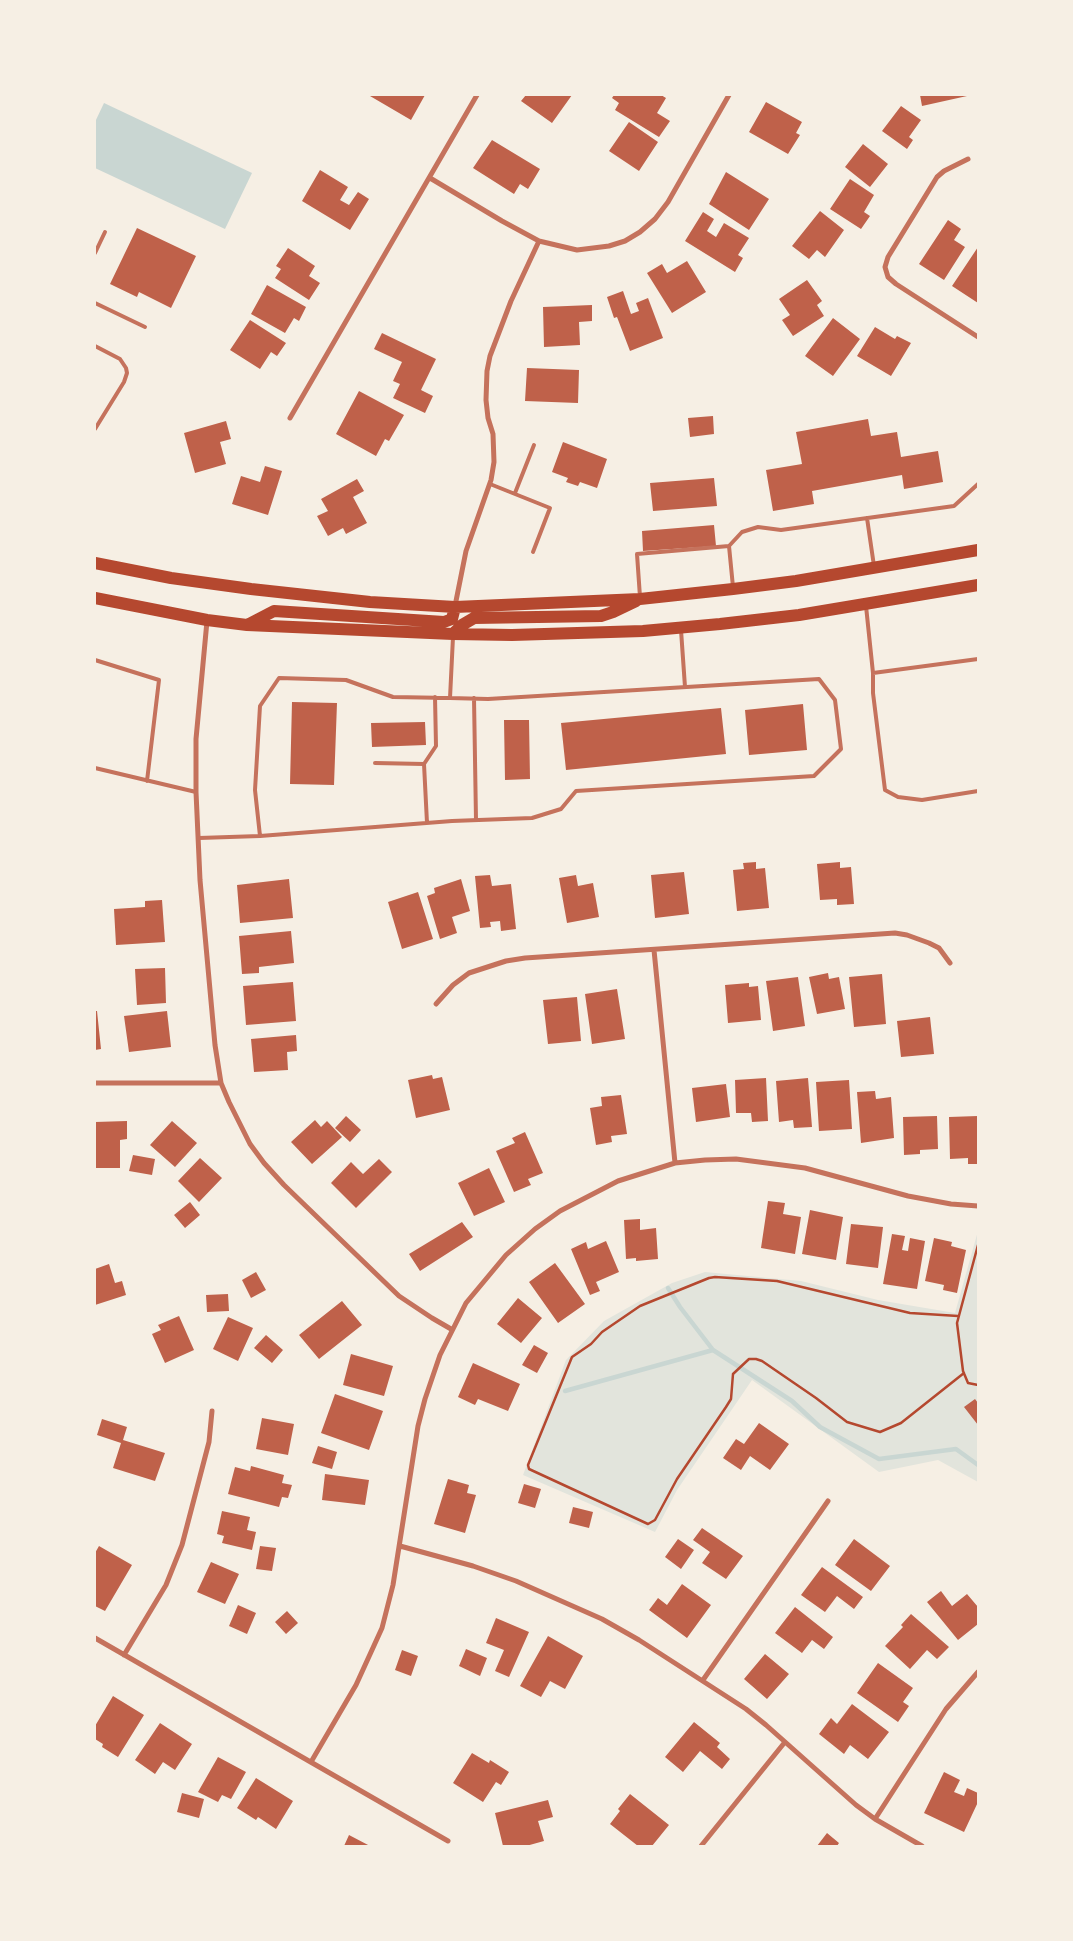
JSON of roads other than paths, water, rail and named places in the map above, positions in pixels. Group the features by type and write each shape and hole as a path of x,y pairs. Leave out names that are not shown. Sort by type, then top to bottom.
{"main road":[{"path":"95,563 189,581 252,589 370,602 455,606 640,599 796,581 978,550"},
{"path":"95,598 207,620 247,625 453,634 578,634 681,628 799,615 978,585"},
{"path":"453,634 462,624 474,618 601,616 614,612 640,599"},
{"path":"247,625 274,611 444,622 452,619 455,606"}],"street":[{"path":"290,418 477,95"},
{"path":"430,178 539,241 577,250 594,249 626,241 640,232 668,202 729,95"},
{"path":"968,159 944,171 937,177 888,257 885,267 888,277 896,284 978,337"},
{"path":"455,606 466,551 490,484 494,447 486,400 487,371 490,356 511,301 539,241"},
{"path":"207,620 196,739 196,792 200,880 215,1045 221,1082 228,1102 250,1144 284,1185 399,1296 451,1329"},
{"path":"436,1004 453,985 469,973 506,961 895,933 929,942 939,948 950,963"},
{"path":"654,950 675,1163"},
{"path":"95,1083 221,1082"},
{"path":"311,1762 356,1684 375,1646 388,1608 400,1546 418,1426 433,1375 451,1329 466,1302 484,1279 506,1255 535,1229 560,1211 618,1181 675,1163 713,1160 752,1160 805,1168 908,1196 951,1204 978,1206"},
{"path":"124,1655 166,1585 182,1545 209,1442 212,1411"},
{"path":"703,1680 828,1501"},
{"path":"400,1546 496,1574 557,1598 620,1629 746,1709 839,1792 875,1819 922,1846"},
{"path":"95,1638 448,1841"},
{"path":"875,1819 946,1709 978,1672"},
{"path":"701,1846 785,1742"}],"lane":[{"path":"95,253 105,232"},
{"path":"95,303 145,327"},
{"path":"95,346 120,359 126,368 127,374 95,429"},
{"path":"514,493 534,445"},
{"path":"490,484 550,508 533,552"},
{"path":"640,599 638,554 729,546 742,532 758,527 782,530 954,506 978,484"},
{"path":"867,518 874,568"},
{"path":"729,546 733,589"},
{"path":"866,603 885,790 898,797 922,800 978,791"},
{"path":"681,628 685,687"},
{"path":"450,698 453,634"},
{"path":"873,673 978,659"},
{"path":"95,660 159,680 147,781"},
{"path":"199,838 260,836 427,823 532,818 561,809 576,790 814,776 841,749 834,700 819,679 450,698 393,697 346,680 279,678 260,706 255,790 260,836"},
{"path":"427,823 424,764 436,746 435,697"},
{"path":"474,698 476,820"},
{"path":"375,763 424,764"},
{"path":"95,768 196,792"}],"waterway":[{"path":"668,1288 713,1350 792,1401 820,1427 879,1459 956,1449 978,1465"},
{"path":"565,1391 713,1350"}]}
